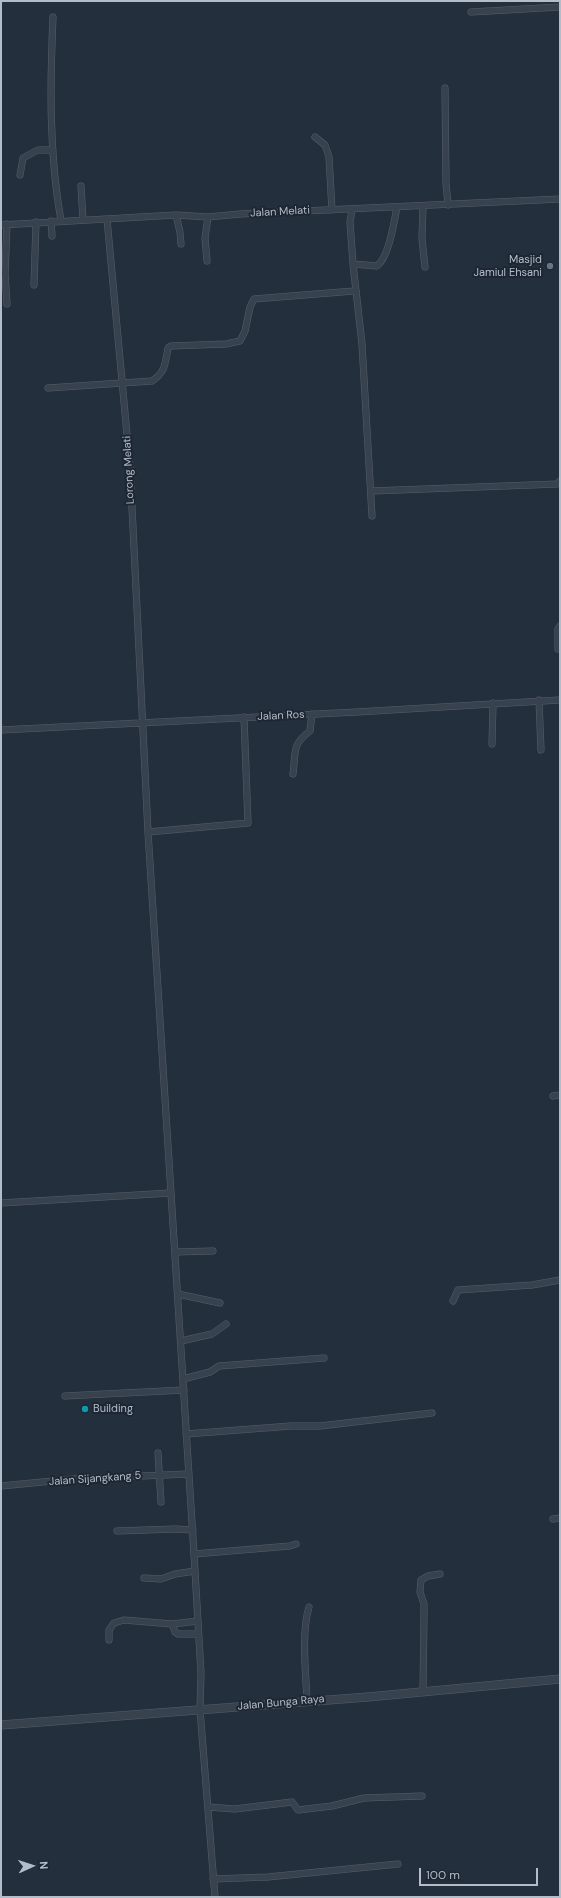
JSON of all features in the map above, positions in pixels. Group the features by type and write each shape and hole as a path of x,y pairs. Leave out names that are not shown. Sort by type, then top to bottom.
{"street":[{"path":"471,12 560,6"},
{"path":"53,17 50,108 55,188 61,221"},
{"path":"445,88 446,183 448,205"},
{"path":"315,137 325,145 329,157 332,210"},
{"path":"20,175 23,158 38,150 53,150"},
{"path":"81,186 83,220"},
{"name":"Jalan Melati","path":"4,224 176,216 208,217 560,199"},
{"path":"423,206 422,239 425,267"},
{"path":"353,264 377,266 383,260 397,207"},
{"path":"352,210 350,222 354,291 362,344 372,491 372,516"},
{"path":"176,216 180,232 180,244"},
{"path":"207,261 205,238 208,217"},
{"name":"Lorong Melati","path":"108,219 130,468 148,832 181,1341 188,1474 193,1530 201,1673 200,1710 212,1879 215,1897"},
{"path":"51,221 52,236"},
{"path":"34,285 36,222"},
{"path":"4,224 7,304"},
{"path":"48,388 152,381 160,376 165,366 168,348 172,346 226,344 240,341 245,331 250,308 254,299 354,291"},
{"path":"372,491 557,484 560,481"},
{"path":"558,649 558,629 560,626"},
{"path":"539,700 541,750"},
{"name":"Jalan Ros","path":"1,730 560,700"},
{"path":"492,744 493,703"},
{"path":"293,774 295,748 299,741 310,731 312,714"},
{"path":"148,832 248,823 244,717"},
{"path":"552,1096 560,1095"},
{"path":"1,1203 171,1193"},
{"path":"175,1252 212,1250"},
{"path":"453,1301 458,1290 532,1285 560,1280"},
{"path":"178,1294 220,1303"},
{"path":"181,1341 212,1334 226,1324"},
{"path":"183,1379 210,1372 219,1366 324,1358"},
{"path":"65,1396 184,1390"},
{"path":"186,1434 291,1426 320,1426 432,1413"},
{"path":"158,1453 162,1502"},
{"name":"Jalan Sijangkang 5","path":"1,1486 73,1479 188,1474"},
{"path":"117,1531 175,1529 193,1530"},
{"path":"194,1554 290,1546 296,1544"},
{"path":"144,1578 161,1579 175,1574 195,1571"},
{"path":"423,1692 424,1614 420,1580 440,1574"},
{"path":"307,1701 306,1616 309,1608"},
{"path":"109,1640 109,1630 114,1624 124,1620 172,1624 198,1621"},
{"path":"172,1624 175,1632 178,1634 198,1634"},
{"name":"Jalan Bunga Raya","path":"1,1724 200,1710 560,1679"},
{"path":"208,1807 235,1809 292,1802 298,1810 332,1806 364,1798 422,1796"},
{"path":"212,1879 268,1877 398,1864"}],"place":[{"name":"Masjid Jamiul Ehsani","path":"550,266"},
{"name":"Building","path":"85,1409"}]}
